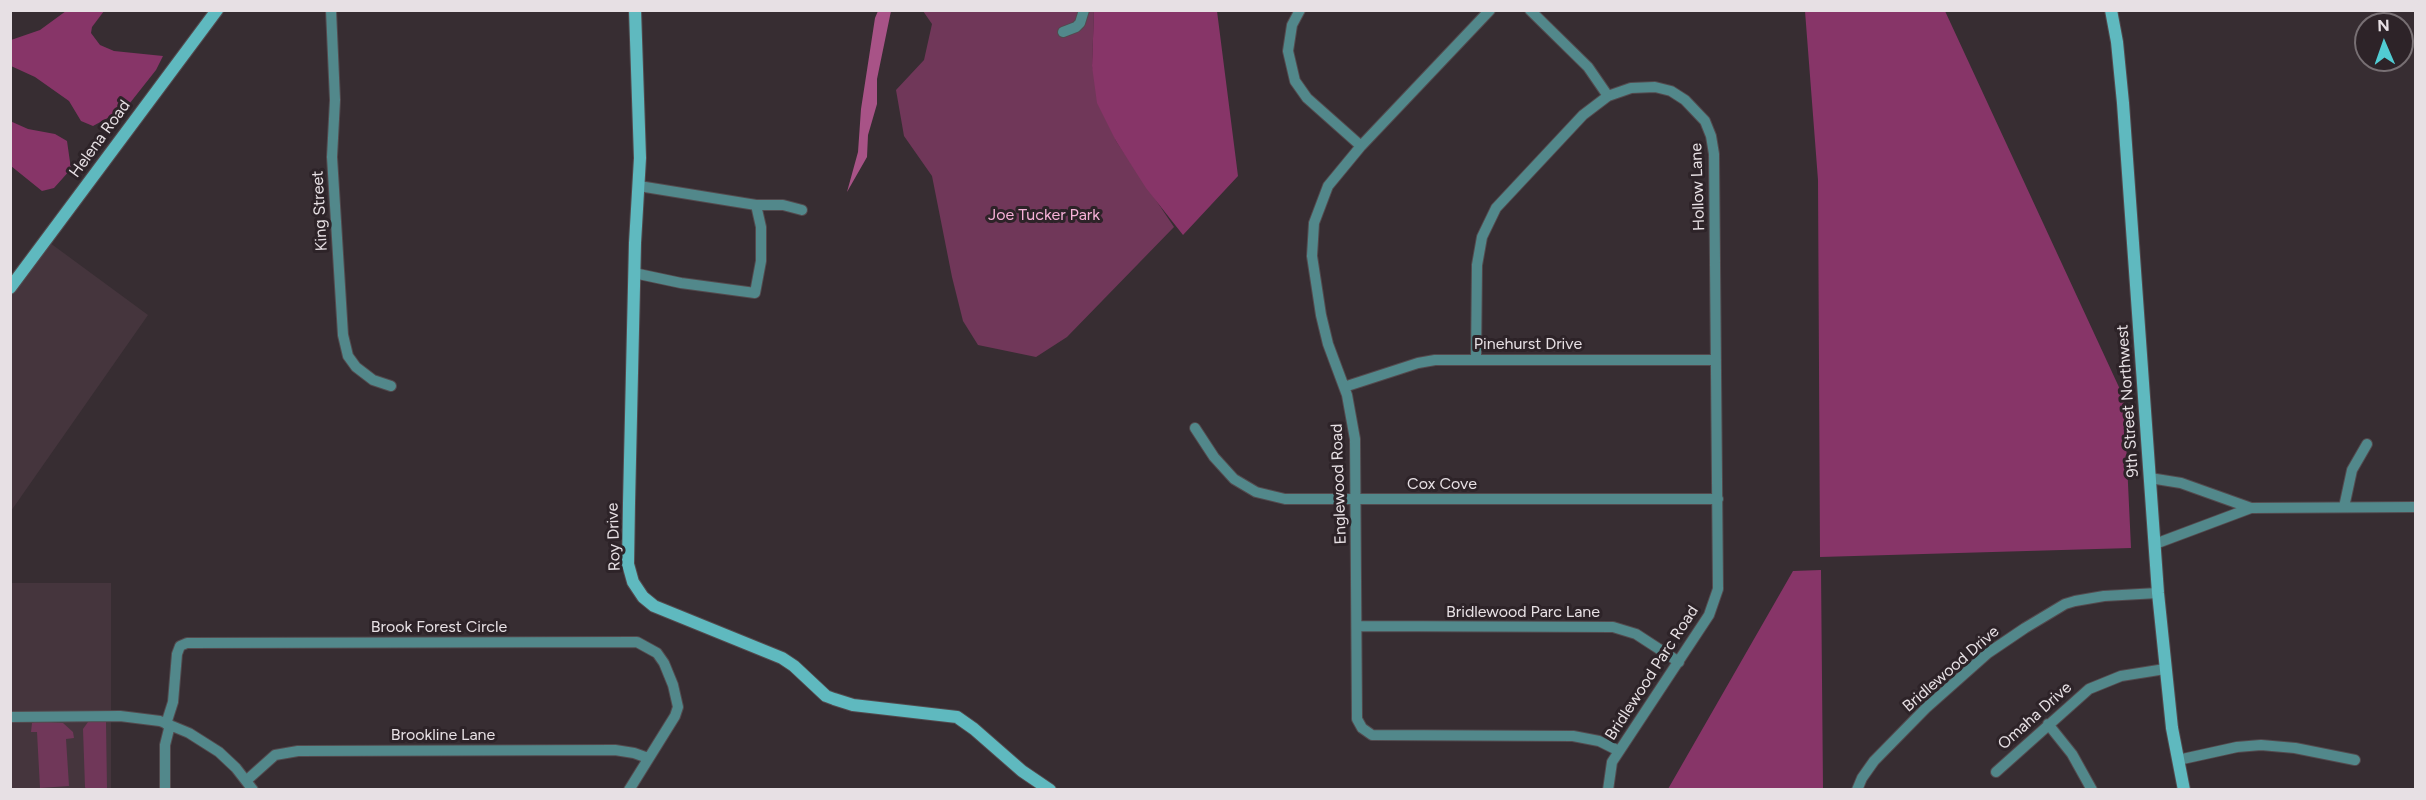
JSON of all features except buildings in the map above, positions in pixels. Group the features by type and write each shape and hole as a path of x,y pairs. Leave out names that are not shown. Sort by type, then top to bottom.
{"street":[{"name":"Helena Road","path":"10,288 217,10"},
{"name":"King Street","path":"331,10 335,100 332,157 343,335 348,356 356,367 373,380 391,386"},
{"name":"Roy Drive","path":"635,10 639,93 639,186 634,273 628,564 633,582 643,597 669,614 782,658 826,696 853,705 957,717 1022,771 1050,789"},
{"path":"1063,32 1080,23 1084,10"},
{"path":"1300,10 1292,25 1288,44 1289,61 1295,81 1307,98 1361,146"},
{"name":"Englewood Road","path":"1490,10 1361,146 1328,186 1314,223 1312,256 1325,332 1344,387 1355,439 1358,719 1366,733 1384,736 1573,736 1599,741 1619,751"},
{"path":"1530,10 1588,67 1608,96"},
{"name":"9th Street Northwest","path":"2110,10 2117,42 2123,103 2165,669 2184,789"},
{"name":"Hollow Lane","path":"1476,360 1477,265 1482,237 1491,218 1504,200 1583,115 1608,96 1631,88 1655,87 1671,91 1694,108 1709,129 1714,154 1718,499"},
{"path":"639,186 756,205 783,205 802,210"},
{"path":"634,273 681,283 755,293 760,274 761,246 761,227 756,205"},
{"name":"Pinehurst Drive","path":"1344,387 1418,363 1435,360 1716,360"},
{"name":"Cox Cove","path":"1195,428 1224,470 1256,492 1285,499 1718,499"},
{"path":"2344,507 2352,470 2367,444"},
{"path":"2150,478 2181,483 2251,508"},
{"name":"Bridlewood Parc Road","path":"1608,789 1610,770 1619,751 1679,662 1709,615 1718,596 1718,499"},
{"path":"2155,544 2251,508 2415,507"},
{"name":"Bridlewood Drive","path":"1857,789 1874,761 1926,708 1988,653 2025,628 2065,604 2075,601 2104,596 2158,592"},
{"name":"Bridlewood Parc Lane","path":"1357,626 1613,627 1636,634 1679,662"},
{"name":"Brook Forest Circle","path":"165,789 165,745 173,702 177,654 180,646 187,643 628,640 642,643 657,653 664,663 677,697 678,706 675,716 629,789"},
{"name":"Omaha Drive","path":"1996,772 2079,695 2121,676 2165,669"},
{"path":"10,717 120,716 168,724 204,741 228,760 250,785"},
{"path":"2048,724 2072,754 2092,789"},
{"path":"2178,760 2237,747 2261,745 2295,748 2355,760"},
{"name":"Brookline Lane","path":"250,785 275,755 298,751 615,750 634,753 648,759"}],"shaded area":[{"path":"66,11 104,11 92,27 91,33 100,45 114,51 163,56 156,70 126,108 93,126 81,121 69,101 35,77 11,66 11,40 40,30"},
{"path":"878,11 891,11 877,79 877,104 868,135 867,157 847,192 858,152 861,109"},
{"path":"1094,11 1217,11 1238,176 1183,235 1146,188 1116,141 1097,103 1092,66"},
{"path":"1805,11 1945,11 2124,398 2131,548 1820,557 1818,180"},
{"path":"10,121 28,129 55,134 67,141 71,169 54,188 42,191 11,166"},
{"path":"46,240 148,315 11,511 10,288"},
{"path":"1821,570 1823,789 1668,789 1793,571"},
{"path":"10,583 111,583 111,789 11,789"}],"green space":[{"name":"Joe Tucker Park","path":"923,11 1094,11 1092,66 1116,141 1174,227 1067,337 1036,357 978,345 963,321 932,176 904,136 896,90 924,60 932,24"},
{"path":"37,721 63,723 73,732 74,738 66,739 69,786 40,788 37,732 31,732 32,723"},
{"path":"88,722 106,722 107,789 86,789 85,787 83,729"}]}
